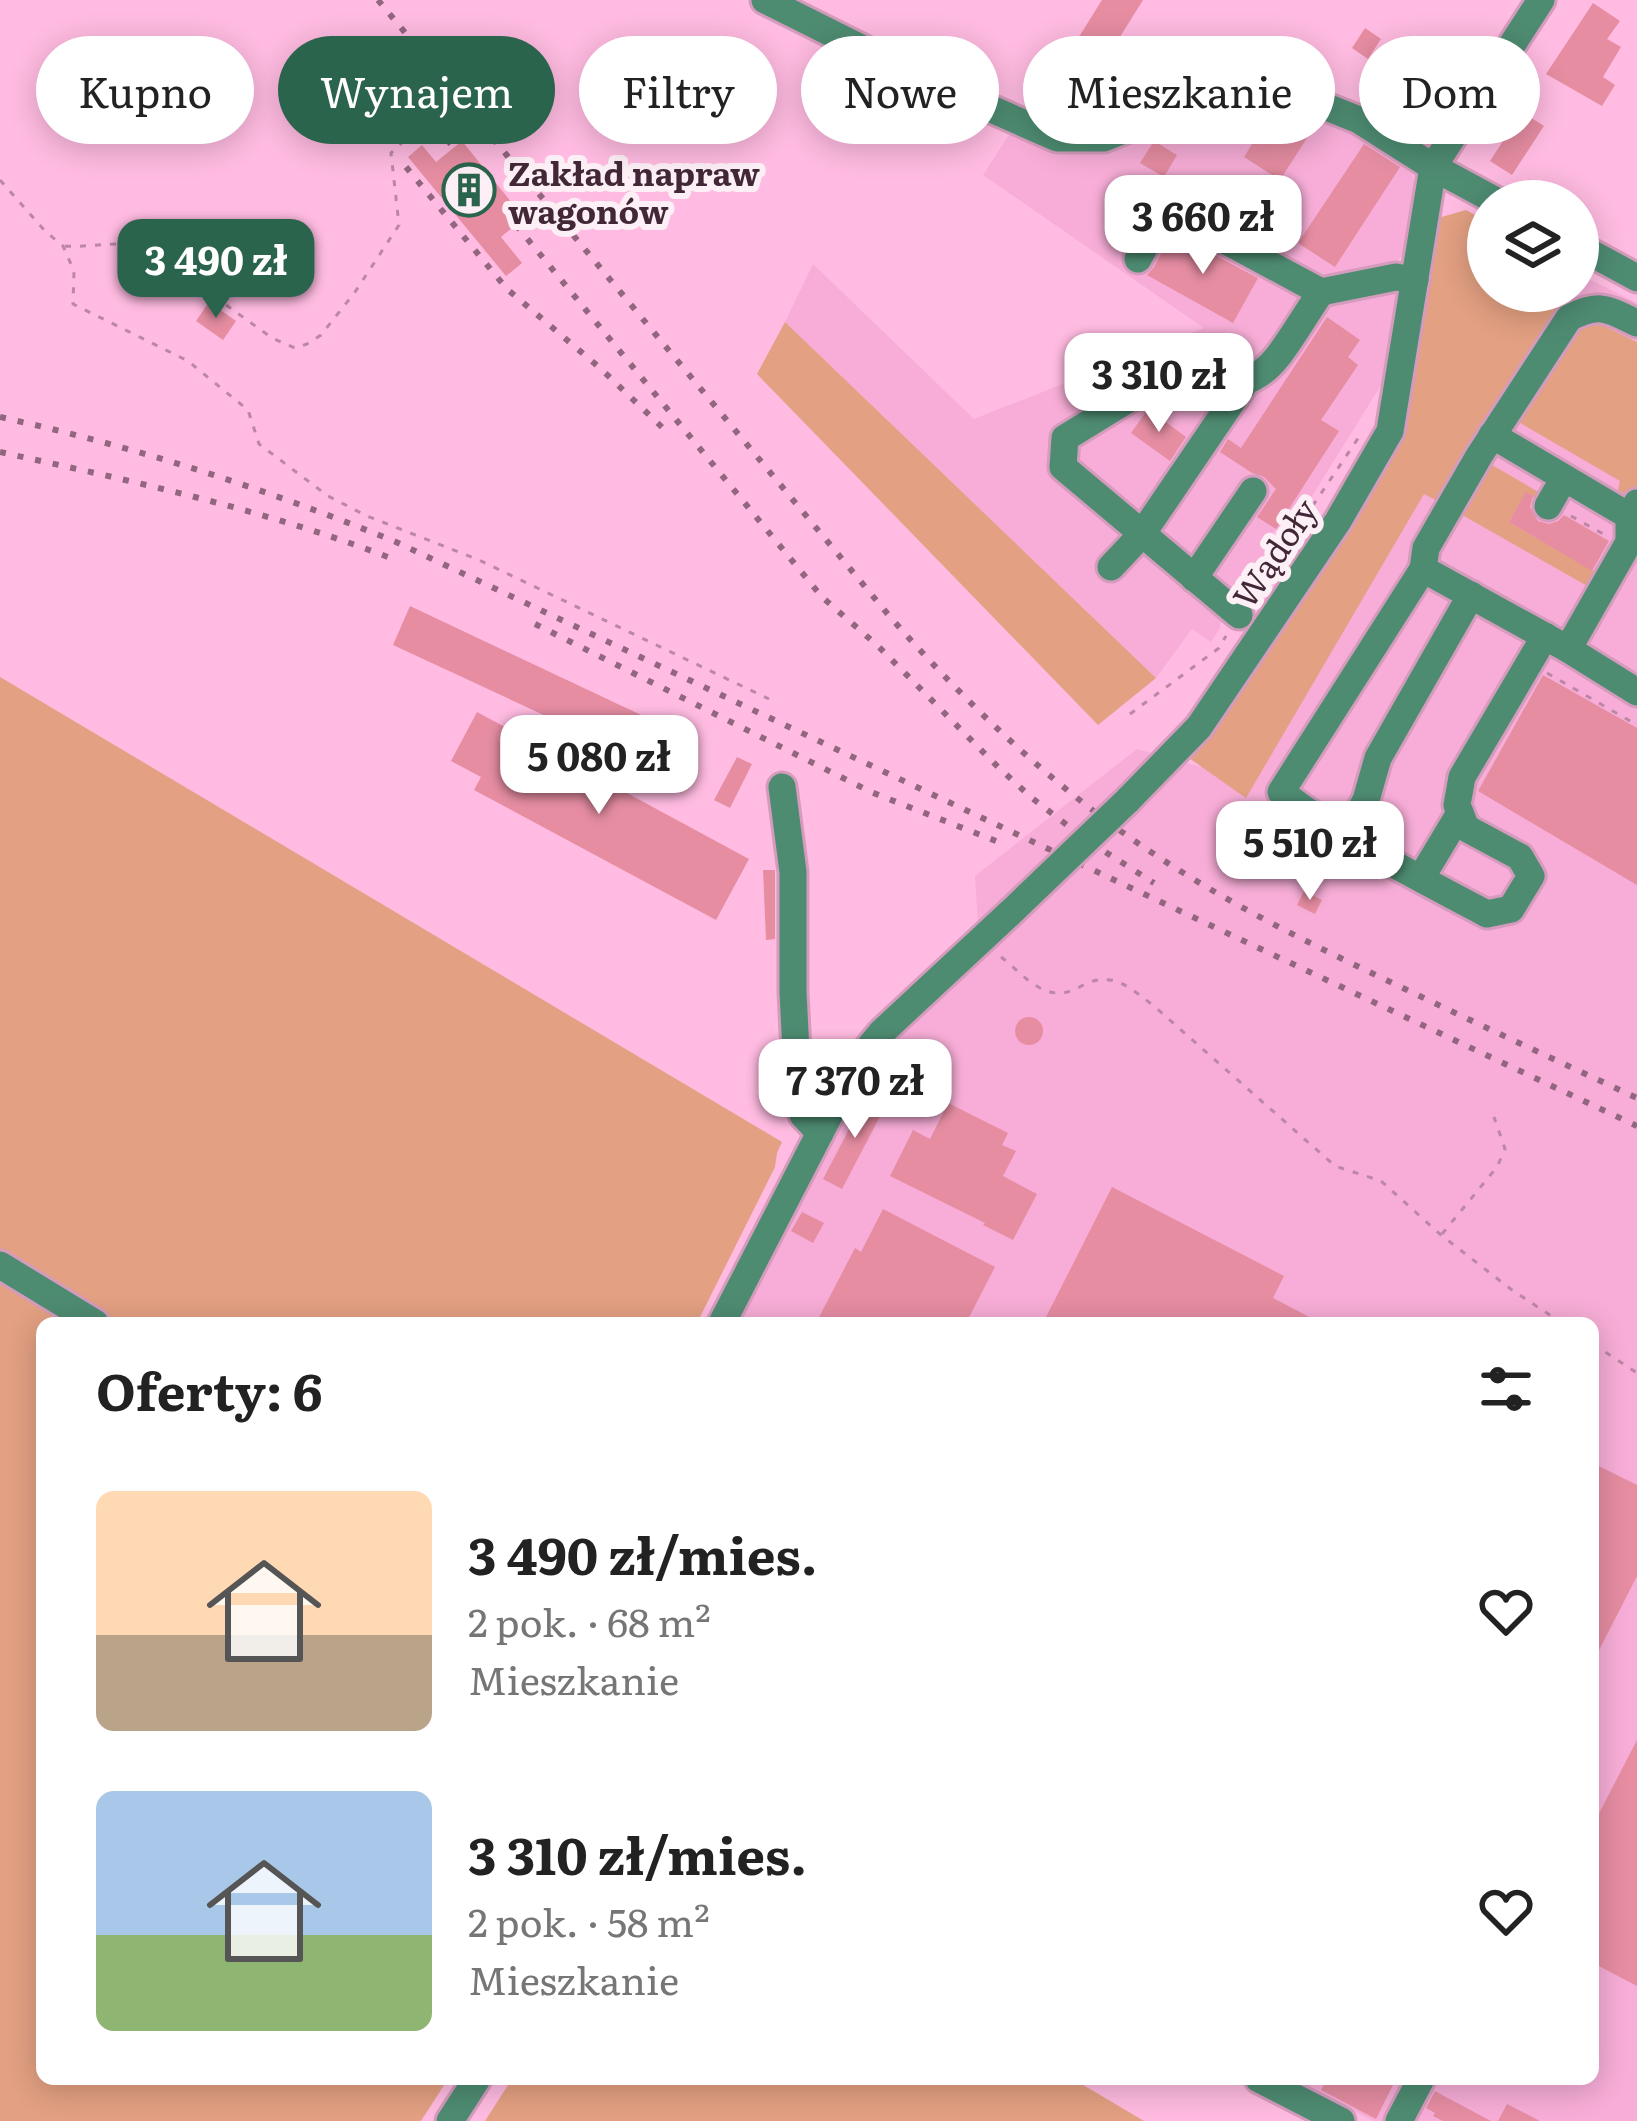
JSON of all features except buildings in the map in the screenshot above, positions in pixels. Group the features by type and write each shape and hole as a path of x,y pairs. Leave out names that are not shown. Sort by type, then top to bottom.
{"street":[{"path":"765,0 923,80 1058,138 1105,138 1189,104 1227,96 1287,94 1359,120 1467,185"},
{"name":"Wądoły","path":"725,1317 855,1065 881,1033 1199,727 1338,521 1390,431 1433,167 1541,0"},
{"path":"1138,259 1165,208 1321,292 1396,277 1415,280"},
{"path":"1599,257 1637,278"},
{"path":"1239,615 1063,466 1065,438 1161,379 1204,386 1244,384 1269,370 1321,292"},
{"path":"1492,435 1564,478 1633,510 1629,542 1462,777 1457,805 1466,828 1520,857 1531,876 1511,909 1487,914 1346,838 1281,792 1423,568 1426,548 1492,435 1569,318 1589,307 1637,323"},
{"path":"1111,567 1142,534 1244,384"},
{"path":"1548,506 1564,478"},
{"path":"1194,578 1253,491"},
{"path":"1423,568 1637,692"},
{"path":"1346,838 1366,800 1378,758 1471,595"},
{"path":"782,787 793,872 798,1093 803,1115 820,1133"},
{"path":"1421,878 1460,813"},
{"path":"0,1264 85,1317"},
{"path":"450,2121 473,2085"},
{"path":"1271,2085 1341,2121"},
{"path":"1399,2121 1418,2085"}],"path":[{"path":"63,246 131,243 147,248 272,338 295,348 321,334 399,225 392,153 401,144"},
{"path":"0,180 63,246 74,271 73,304 188,361 248,410 259,444 328,496 479,560 769,699"},
{"path":"1130,714 1219,648 1359,436"},
{"path":"982,939 1040,988 1058,994 1108,977 1130,988 1335,1166 1381,1180 1441,1235 1553,1317"},
{"path":"1441,1235 1497,1167 1504,1149 1494,1117"},
{"path":"1599,1348 1637,1373"}],"shaded area":[{"path":"1335,123 1359,137 1359,144 1370,144 1412,174 1416,188 1405,253 1399,259 1394,292 1398,301 1383,382 1287,536 1276,529 1267,541 1276,551 1252,585 1236,596 1211,642 1192,629 1156,678 785,322 813,264 974,419 1204,328 983,175 1011,132 1023,131 1023,144 1335,144"},
{"path":"1467,211 1467,312 1562,312 1443,504 1424,494 1246,798 1189,758 1401,444 1438,218"},
{"path":"1599,284 1637,303 1637,2121 1374,2121 1303,2085 1599,2085 1599,1317 740,1317 864,1075 980,957 975,876 1137,749 1201,767 1550,312 1599,312"},
{"path":"785,322 1156,678 1098,725 757,374"},
{"path":"1596,322 1637,342 1637,492 1631,498 1618,490 1620,481 1515,420 1575,327"},
{"path":"1487,462 1545,496 1544,503 1526,493 1509,522 1597,573 1589,587 1457,512"},
{"path":"0,677 782,1142 775,1167 700,1317 107,1317 0,1252"},
{"path":"0,1275 67,1317 36,1317 36,2085 444,2085 421,2121 0,2121"},
{"path":"508,2085 1083,2085 1144,2121 485,2121"}],"railway":[{"path":"378,0 891,618 1044,771 1148,850 1242,907 1637,1098"},
{"path":"451,144 454,148"},
{"path":"406,167 507,289 665,430"},
{"path":"516,225 822,597 1032,798 1154,883"},
{"path":"0,417 201,471 396,542 1637,1126"},
{"path":"0,452 248,511 393,559"},
{"path":"535,624 871,792 996,841"}],"place":[{"name":"Zakład napraw wagonów","path":"469,190"}]}
